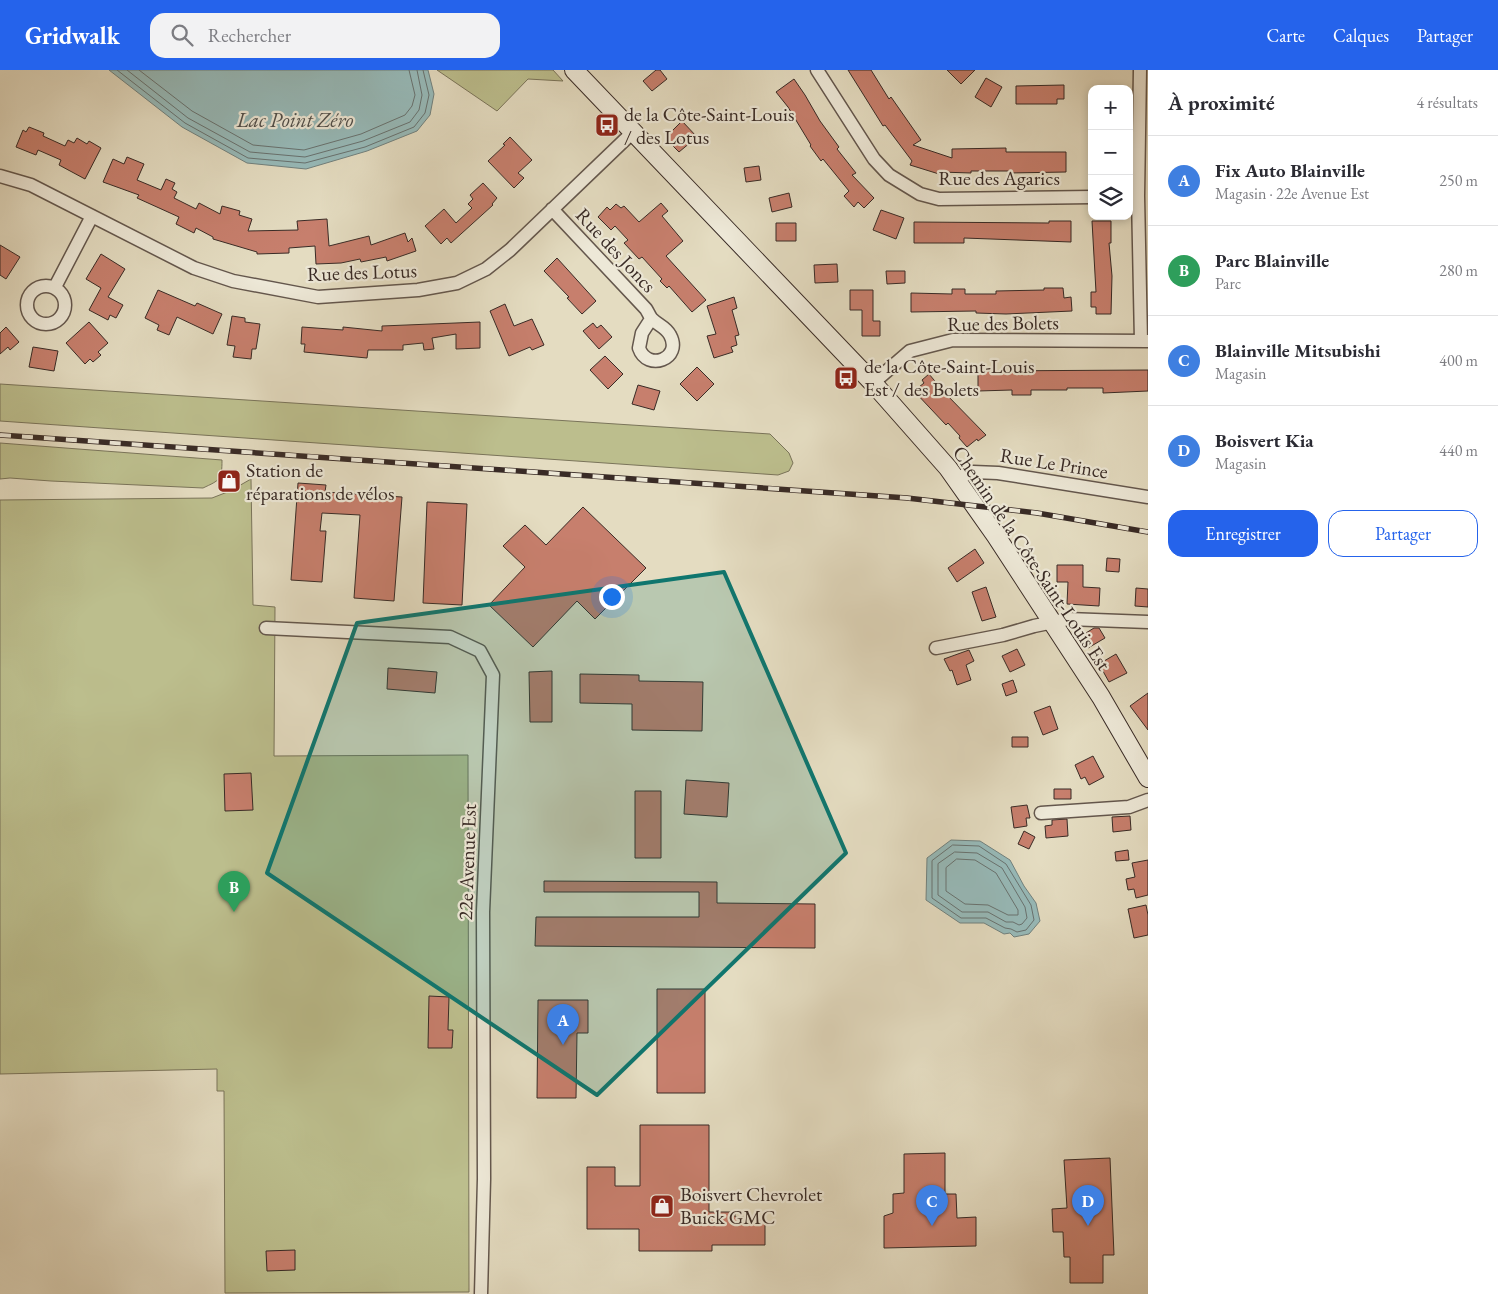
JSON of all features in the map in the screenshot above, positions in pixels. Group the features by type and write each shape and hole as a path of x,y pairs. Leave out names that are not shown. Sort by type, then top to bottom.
{"street":[{"name":"Chemin de la Côte-Saint-Louis Est","path":"574,70 873,384 930,446 956,478 1106,705 1148,778"},
{"name":"Rue des Agarics","path":"817,70 874,159 889,175 920,194 939,199 1088,197"},
{"path":"1140,70 1134,196 1145,341"},
{"name":"Rue des Lotus","path":"0,176 30,185 194,268 233,281 318,297 418,290 457,283 486,269 510,250 633,132"},
{"name":"Rue des Joncs","path":"552,208 646,309 651,319"},
{"path":"55,287 92,216"},
{"name":"Rue des Bolets","path":"873,384 910,351 953,340 1145,341"},
{"name":"Rue Le Prince","path":"956,478 972,472 998,473 1148,497"},
{"path":"936,648 1004,635 1068,619 1148,622"},
{"name":"22e Avenue Est","path":"266,628 450,637 480,651 492,675 483,912 484,1179 481,1294"},
{"path":"1042,813 1129,807 1148,800"}],"highlighted area":[{"path":"724,572 846,853 597,1095 267,873 357,623"}],"green space":[{"path":"437,70 553,70 563,81 528,79 497,111"},
{"path":"0,384 770,434 789,453 793,463 789,471 778,475 0,421"},
{"path":"0,443 222,460 221,472 216,481 203,488 0,479"},
{"path":"251,479 253,605 275,607 274,756 468,755 469,1292 225,1293 224,1091 217,1091 217,1069 0,1074 0,500 212,498 230,491"}],"water":[{"name":"Lac Point Zéro","path":"109,70 428,70 434,94 430,115 417,131 367,151 306,169 247,163 182,127"},
{"path":"951,840 980,841 1010,860 1036,903 1040,921 1029,934 1014,937 1010,933 1004,934 984,923 960,923 926,900 927,858"}],"building":[{"path":"656,70 660,70 667,79 652,91 643,81"},
{"path":"848,70 871,70 889,99 891,97 921,140 913,145 952,158 952,149 1006,148 1006,152 1066,152 1066,172 1009,173 1009,171 971,171 971,173 940,172 939,174 910,165 912,161 885,125 883,126"},
{"path":"947,70 975,70 961,84"},
{"path":"986,78 1002,87 991,107 975,97"},
{"path":"794,79 839,147 837,149 856,173 852,175 874,198 864,208 858,202 854,207 844,196 849,191 823,159 821,161 810,146 788,107 776,92"},
{"path":"1064,85 1064,99 1057,99 1057,104 1016,104 1016,86"},
{"path":"682,121 697,137 679,152 665,138"},
{"path":"29,127 44,133 43,136 65,146 68,140 74,143 77,138 87,144 89,141 101,148 85,179 59,165 61,160 38,150 36,155 16,147 23,130 26,132"},
{"path":"510,137 532,160 518,173 524,178 514,188 488,161 505,145 503,144"},
{"path":"127,157 144,164 137,180 161,190 166,179 175,183 172,189 177,192 174,198 196,209 199,203 220,214 222,206 240,211 239,215 252,219 248,231 298,230 297,221 327,219 329,246 369,236 371,245 405,233 408,242 412,238 416,251 387,261 386,257 361,262 360,259 341,263 316,264 315,246 289,248 289,253 257,254 257,252 213,239 213,237 196,228 194,233 176,224 179,217 137,198 139,195 103,182 113,159 124,164"},
{"path":"759,166 761,180 746,182 744,168"},
{"path":"483,183 497,198 493,205 451,243 447,238 441,244 425,226 444,209 456,223 472,208 468,204 473,199 470,195"},
{"path":"789,193 792,207 772,212 769,198"},
{"path":"661,203 668,211 662,216 683,241 666,256 706,300 692,312 669,286 667,288 660,281 662,279 642,257 639,259 624,243 628,240 615,226 611,230 598,217 607,207 610,210 616,204 621,208 624,206 639,222"},
{"path":"881,210 904,218 896,239 873,230"},
{"path":"1049,221 1071,221 1071,242 964,238 964,243 914,243 914,222 1049,223"},
{"path":"1092,221 1111,221 1111,243 1109,243 1112,276 1111,314 1096,314 1096,307 1091,307 1091,292 1096,292"},
{"path":"776,223 796,223 796,241 776,241"},
{"path":"0,245 20,257 6,279 0,275"},
{"path":"101,254 125,269 108,297 123,305 116,318 110,315 108,320 89,310 101,288 86,279"},
{"path":"557,258 596,301 582,314 567,298 569,297 544,271"},
{"path":"837,264 838,282 815,283 814,265"},
{"path":"886,271 905,271 905,283 887,284"},
{"path":"1044,288 1063,288 1064,298 1071,297 1072,311 1006,314 976,313 976,311 911,312 911,293 952,294 952,289 965,289 965,294 996,294 996,291 1044,290"},
{"path":"158,290 195,306 197,303 222,314 213,334 177,317 169,335 157,330 159,325 145,318"},
{"path":"850,290 873,290 873,321 880,321 880,336 862,336 862,310 850,310"},
{"path":"734,297 737,308 732,310 739,335 735,336 737,345 731,347 733,352 714,358 707,336 716,334 707,306"},
{"path":"505,304 514,326 532,319 544,345 532,350 530,347 509,356 490,311"},
{"path":"232,316 245,318 245,322 260,324 256,349 252,349 251,359 233,357 235,346 227,345"},
{"path":"89,322 108,343 98,352 101,355 93,362 90,359 85,364 66,343"},
{"path":"480,322 480,348 456,349 456,334 432,338 434,349 424,350 423,343 403,345 403,350 368,350 367,358 304,352 305,344 301,344 302,327 343,330 343,327 382,331 382,326"},
{"path":"593,323 597,328 601,325 612,337 599,349 583,331"},
{"path":"6,327 19,342 10,350 8,347 0,354 0,333"},
{"path":"33,347 58,351 54,371 29,367"},
{"path":"605,356 623,374 608,389 590,370"},
{"path":"697,367 714,384 697,401 680,384"},
{"path":"1148,370 1148,391 1103,393 1103,388 1067,388 1067,390 1031,390 1031,395 1012,395 1012,390 978,391 978,371"},
{"path":"929,374 986,435 967,447 948,423 946,425 914,391 924,383 922,380"},
{"path":"638,385 660,391 654,410 632,404"},
{"path":"298,483 326,485 325,492 402,497 394,601 354,598 360,515 322,513 320,531 326,531 322,582 291,580"},
{"path":"427,502 467,504 462,605 423,603"},
{"path":"583,507 646,568 595,619 577,601 533,647 489,605 525,567 503,546 525,525 546,545"},
{"path":"975,549 984,563 957,582 948,568"},
{"path":"1107,558 1120,559 1119,572 1106,571"},
{"path":"1057,565 1083,565 1083,587 1100,588 1099,606 1067,604 1068,582 1057,582"},
{"path":"986,587 996,617 982,621 972,592"},
{"path":"1136,588 1148,589 1148,607 1135,606"},
{"path":"1094,628 1099,628 1105,638 1088,648 1081,636"},
{"path":"1017,649 1025,665 1010,672 1002,656"},
{"path":"969,650 974,661 966,665 971,680 957,685 952,670 950,671 944,659"},
{"path":"1116,654 1127,673 1109,682 1099,664"},
{"path":"388,668 437,672 435,693 387,689"},
{"path":"552,671 552,722 530,722 529,672"},
{"path":"580,674 639,675 639,681 703,682 702,731 632,730 632,704 580,703"},
{"path":"1013,680 1017,692 1006,696 1002,684"},
{"path":"1148,693 1148,730 1130,706"},
{"path":"1050,706 1058,729 1043,735 1034,712"},
{"path":"1012,737 1028,737 1028,747 1012,747"},
{"path":"1093,756 1104,777 1089,785 1085,777 1081,779 1075,765"},
{"path":"251,773 253,810 225,811 224,774"},
{"path":"686,780 729,783 727,817 684,814"},
{"path":"1054,789 1071,789 1071,799 1054,799"},
{"path":"635,791 661,791 661,858 635,858"},
{"path":"1027,805 1030,818 1026,818 1027,826 1014,828 1011,807"},
{"path":"1130,816 1131,830 1113,832 1112,817"},
{"path":"1067,819 1068,836 1046,838 1045,826 1052,825 1052,820"},
{"path":"1024,831 1035,837 1029,849 1018,844"},
{"path":"1128,850 1129,860 1116,861 1115,852"},
{"path":"1148,860 1148,895 1136,898 1134,889 1128,890 1126,879 1135,877 1132,863"},
{"path":"544,881 717,882 717,903 815,904 815,948 535,946 536,917 699,917 699,892 544,892"},
{"path":"1146,905 1148,935 1134,938 1128,909"},
{"path":"657,989 705,989 705,1093 657,1093"},
{"path":"429,996 449,997 448,1030 453,1030 452,1048 428,1048"},
{"path":"538,1000 588,1000 588,1033 577,1033 576,1098 537,1098"},
{"path":"640,1125 709,1125 709,1212 735,1212 735,1217 765,1217 765,1245 712,1245 712,1251 639,1251 639,1229 587,1229 587,1167 615,1167 615,1186 640,1186"},
{"path":"945,1153 945,1194 956,1194 957,1218 976,1217 976,1246 884,1248 884,1216 893,1213 893,1194 904,1193 904,1154"},
{"path":"1110,1158 1114,1255 1103,1255 1103,1283 1070,1283 1070,1257 1064,1257 1063,1232 1053,1232 1052,1209 1067,1208 1064,1160"},
{"path":"295,1250 295,1270 267,1271 266,1251"}],"railway":[{"path":"0,435 907,498 1037,513 1148,532"}],"place":[{"name":"de la Côte-Saint-Louis / des Lotus","path":"607,125"},
{"name":"de la Côte-Saint-Louis Est / des Bolets","path":"846,378"},
{"name":"Station de réparations de vélos","path":"229,481"},
{"name":"Parc Blainville","path":"234,912"},
{"name":"Fix Auto Blainville","path":"563,1045"},
{"name":"Boisvert Chevrolet Buick GMC","path":"662,1206"},
{"name":"Blainville Mitsubishi","path":"932,1226"},
{"name":"Boisvert Kia","path":"1088,1226"}]}
